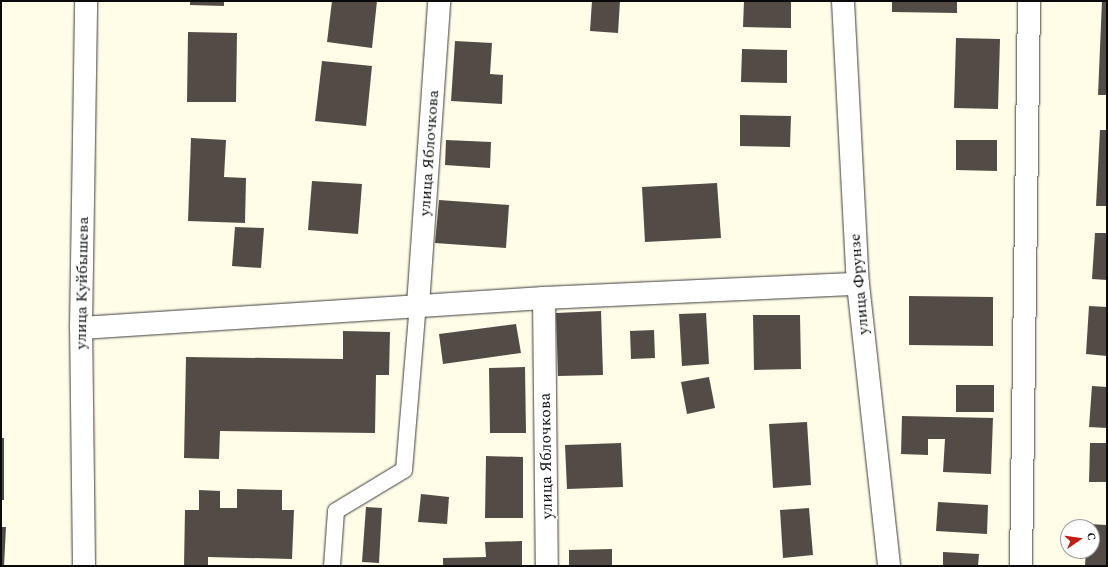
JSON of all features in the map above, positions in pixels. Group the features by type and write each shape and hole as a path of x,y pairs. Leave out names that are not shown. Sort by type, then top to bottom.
{"street":[{"name":"улица Куйбышева","path":"84,566 81,328 86,1"},
{"name":"улица Яблочкова","path":"418,306 439,1"},
{"name":"улица Фрунзе","path":"843,1 858,284 889,566"},
{"path":"1020,566 1029,1"},
{"path":"81,328 544,298 858,284"},
{"name":"улица Яблочкова","path":"544,298 547,566"}],"lane":[{"path":"332,566 336,511 404,470 418,306"}],"building":[{"path":"190,1 224,1 224,6 190,5"},
{"path":"332,1 377,1 372,48 327,42"},
{"path":"592,1 620,1 618,33 590,31"},
{"path":"744,1 791,1 791,28 743,27"},
{"path":"892,1 957,1 957,13 892,12"},
{"path":"1102,1 1107,1 1107,95 1098,95"},
{"path":"188,32 237,33 236,102 187,102"},
{"path":"956,38 1000,39 998,109 954,108"},
{"path":"455,41 492,43 490,74 503,75 502,104 451,101"},
{"path":"742,49 787,50 787,83 741,82"},
{"path":"322,61 372,66 366,126 315,121"},
{"path":"740,115 791,116 790,147 740,146"},
{"path":"1100,130 1107,130 1107,206 1096,206"},
{"path":"191,138 226,140 224,177 246,178 245,223 188,221"},
{"path":"446,140 491,142 490,168 445,165"},
{"path":"956,140 997,140 997,171 956,170"},
{"path":"312,181 362,184 358,234 308,230"},
{"path":"717,183 721,238 645,242 642,187"},
{"path":"439,200 509,205 506,248 435,243"},
{"path":"235,227 264,228 261,268 232,266"},
{"path":"1095,233 1107,233 1107,280 1092,279"},
{"path":"909,296 993,297 993,346 909,345"},
{"path":"1089,306 1107,307 1107,356 1086,354"},
{"path":"601,311 603,375 558,376 556,313"},
{"path":"706,313 709,364 682,366 679,314"},
{"path":"753,315 800,315 801,369 754,370"},
{"path":"516,324 521,353 443,364 439,334"},
{"path":"654,330 655,358 631,359 630,331"},
{"path":"343,331 390,332 389,375 376,375 375,433 220,431 219,459 184,458 186,357 343,359"},
{"path":"525,367 526,433 490,433 489,368"},
{"path":"709,377 715,408 687,414 681,382"},
{"path":"956,385 994,385 994,412 956,412"},
{"path":"1092,386 1107,387 1107,428 1089,427"},
{"path":"902,416 993,418 991,474 943,472 945,439 928,439 928,455 901,454"},
{"path":"807,422 811,485 773,488 769,424"},
{"path":"1,438 4,438 4,500 1,500"},
{"path":"621,443 623,487 567,489 565,445"},
{"path":"1090,443 1107,443 1107,482 1089,482"},
{"path":"486,456 523,457 523,518 485,518"},
{"path":"237,489 282,490 282,510 294,510 292,559 208,557 208,566 184,566 185,510 199,510 199,490 220,491 220,508 237,508"},
{"path":"421,494 449,497 447,524 418,522"},
{"path":"938,502 988,505 987,534 936,531"},
{"path":"366,507 382,508 379,563 362,562"},
{"path":"809,508 813,555 783,558 780,510"},
{"path":"1100,525 1107,525 1107,566 1085,565 1085,559 1100,559"},
{"path":"1,527 6,527 4,566 1,566"},
{"path":"522,541 522,566 443,566 443,558 486,557 485,542"},
{"path":"612,549 612,566 569,566 569,550"},
{"path":"943,552 979,554 978,566 943,566"}]}
